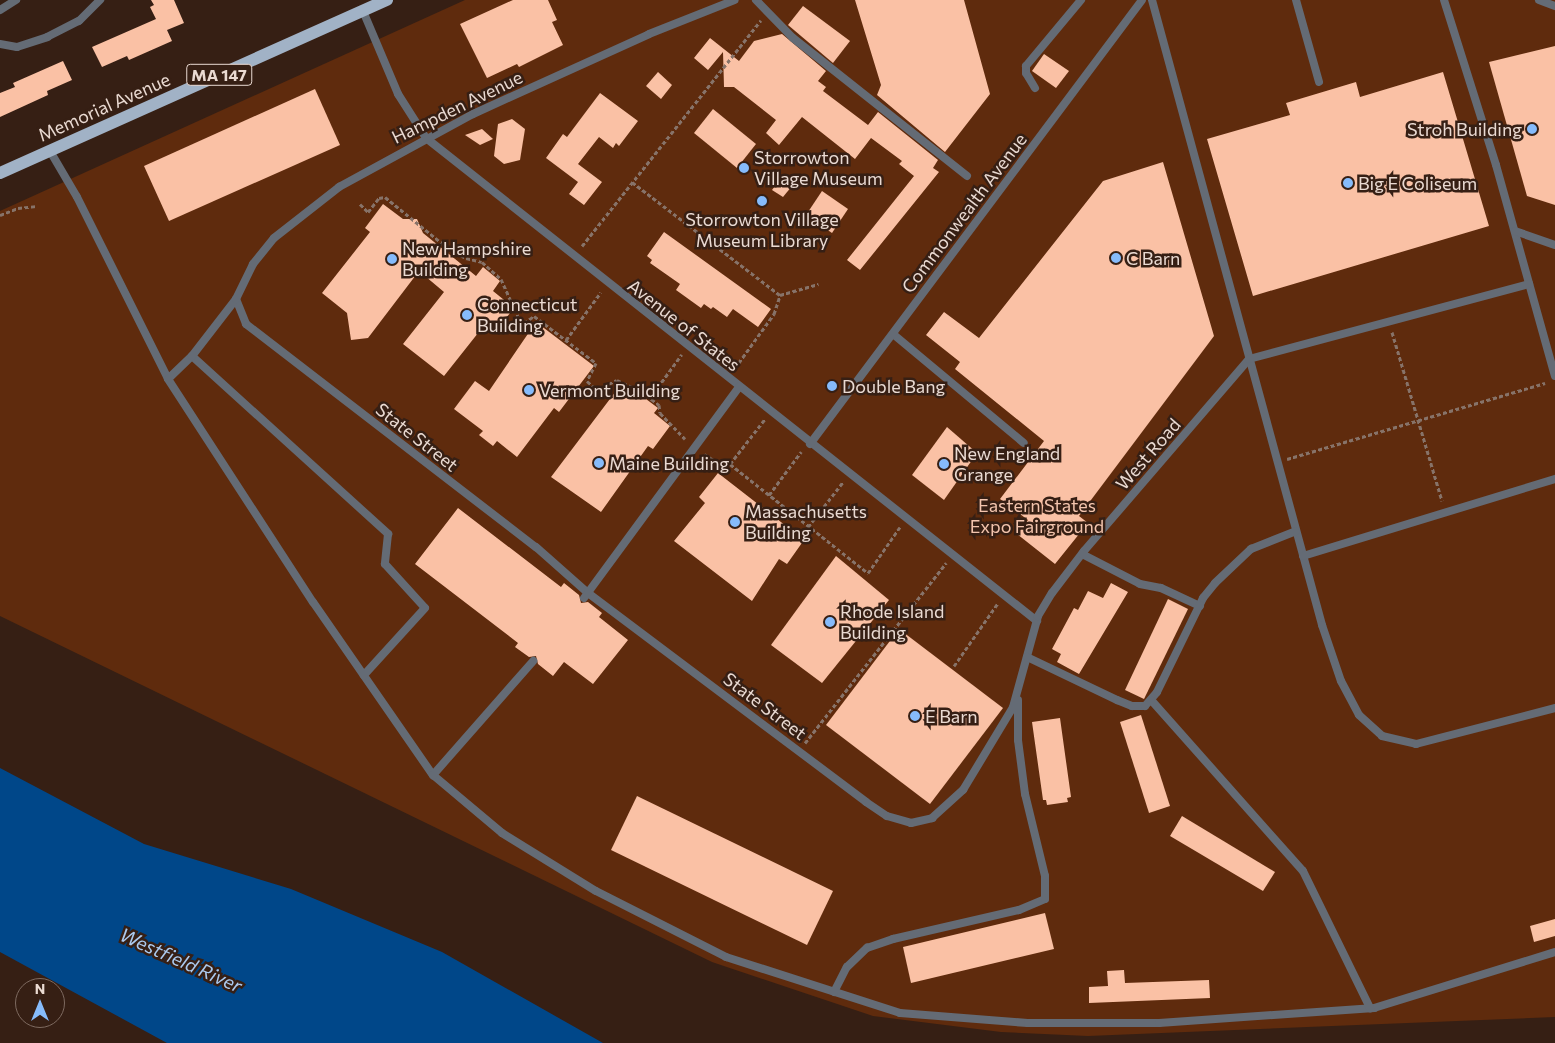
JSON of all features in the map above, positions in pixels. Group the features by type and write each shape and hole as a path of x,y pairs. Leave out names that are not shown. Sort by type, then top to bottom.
{"main road":[{"name":"Memorial Avenue","path":"0,173 387,0"}],"lane":[{"path":"0,10 16,0"},
{"path":"0,44 17,48 47,37 80,21 100,0"},
{"name":"Hampden Avenue","path":"168,379 192,356 236,300 253,264 288,224 339,187 426,138 649,34 735,0"},
{"path":"756,0 793,38 967,176"},
{"path":"1036,88 1026,73 1026,66 1081,0"},
{"name":"Commonwealth Avenue","path":"809,443 893,334 1142,0"},
{"path":"1152,0 1303,556 1342,681 1358,715 1382,736 1416,744 1555,708"},
{"path":"1296,0 1319,82"},
{"path":"1444,0 1514,231 1555,376"},
{"path":"1539,0 1555,6"},
{"name":"Avenue of States","path":"363,11 398,94 426,138 809,443 1037,621"},
{"path":"50,151 77,197 168,379 364,675 433,775 502,832 596,891 726,957 900,1013 1028,1023 1159,1022 1370,1008 1555,952"},
{"path":"1514,231 1555,245"},
{"path":"1249,359 1529,284"},
{"name":"State Street","path":"236,300 246,324 536,547 586,596 887,816 910,822 932,818"},
{"path":"893,334 1024,442"},
{"path":"192,356 388,534 385,564 425,608 364,675"},
{"name":"West Road","path":"932,818 963,790 1004,727 1018,693 1037,621 1052,594 1082,554 1249,359"},
{"path":"586,596 739,387"},
{"path":"1303,556 1555,479"},
{"path":"1027,657 1132,706 1145,706 1152,701 1200,606 1240,556 1296,531"},
{"path":"1082,554 1140,584 1161,588 1200,606"},
{"path":"433,775 533,661"},
{"path":"834,992 847,967 867,948 893,938 1019,910 1045,900 1045,876 1022,776 1018,740 1018,693"},
{"path":"1152,701 1303,871 1370,1008"}],"path":[{"path":"574,256 768,12"},
{"path":"632,182 780,295"},
{"path":"360,204 368,212 379,198 389,199 444,245 466,258 482,262 501,279 518,319 524,323 534,316 596,363 587,381 597,390 617,380 650,398 659,405 660,412 671,422 675,432 717,462 730,464 868,574 906,518"},
{"path":"0,216 18,208 36,206"},
{"path":"566,340 608,284"},
{"path":"780,295 818,284"},
{"path":"727,378 774,314 780,295"},
{"path":"1389,322 1445,513"},
{"path":"650,398 688,347"},
{"path":"1277,462 1555,380"},
{"path":"730,464 770,412"},
{"path":"769,495 809,443"},
{"path":"808,527 849,474"},
{"path":"799,750 952,554"},
{"path":"954,666 1004,594"}],"green space":[{"name":"Eastern States Expo Fairground","path":"465,0 1555,0 1555,1017 1088,1036 1001,1032 873,1016 712,962 0,616 0,211"}],"water":[{"name":"Westfield River","path":"0,768 144,844 291,889 442,952 603,1043 167,1043 65,987 65,978 48,978 0,952"}],"building":[{"path":"151,0 174,0 184,23 167,30 172,41 129,60 127,56 102,67 92,47 156,19 150,7 154,5"},
{"path":"513,0 548,0 557,20 552,22 563,45 519,67 517,64 487,78 460,24"},
{"path":"855,0 964,0 990,94 945,152 877,95 881,85"},
{"path":"803,6 850,41 833,63 788,25"},
{"path":"782,34 826,71 818,81 826,87 823,91 868,125 878,112 938,160 933,168 939,172 860,270 847,260 914,176 899,164 902,161 871,138 855,159 802,117 779,145 766,133 776,120 734,87 724,87 723,52 708,70 694,58 710,38 739,61 754,41"},
{"name":"Stroh Building","path":"1555,46 1555,205 1527,196 1489,62"},
{"path":"1044,54 1069,71 1056,88 1032,71"},
{"path":"63,61 72,80 47,91 48,95 0,117 0,93 15,87 13,83"},
{"path":"658,72 672,85 661,99 646,86"},
{"name":"Big E Coliseum","path":"1443,72 1489,226 1253,296 1207,139 1290,115 1286,103 1356,82 1360,97"},
{"path":"315,89 340,145 169,221 144,166"},
{"path":"600,93 638,121 619,146 616,143 613,148 599,137 578,164 602,182 584,205 569,194 578,182 546,158 563,134 567,137"},
{"path":"713,109 756,144 737,168 694,133"},
{"path":"512,119 525,129 520,160 504,164 494,156 498,124"},
{"path":"482,129 493,139 480,145 465,135"},
{"name":"C Barn","path":"1163,162 1214,336 1079,516 1088,523 1055,564 1017,534 1028,520 1000,499 1044,441 955,369 960,362 926,335 944,312 979,338 1103,181"},
{"path":"781,178 792,186 783,197 772,190"},
{"path":"822,191 848,209 832,233 806,215"},
{"path":"383,204 403,219 417,219 423,233 476,276 483,267 500,281 493,291 514,308 496,331 486,323 444,376 403,344 444,292 419,271 368,338 351,340 347,313 322,293 370,232 365,228"},
{"path":"664,232 771,309 758,327 733,309 727,317 713,307 711,309 704,304 701,308 676,290 680,284 650,263 652,260 647,256"},
{"name":"Vermont Building","path":"536,322 594,366 559,412 554,408 517,457 497,441 493,446 479,435 483,431 454,409 475,381 489,391"},
{"name":"Maine Building","path":"619,387 634,398 638,393 658,408 654,413 670,426 653,449 648,446 601,512 551,477"},
{"name":"New England Grange","path":"947,427 977,453 944,500 912,475"},
{"name":"Massachusetts Building","path":"718,473 804,540 787,564 779,559 752,601 674,541 705,503 699,497"},
{"path":"458,508 561,587 564,583 579,595 581,603 588,602 602,613 599,617 628,640 593,684 564,662 553,676 538,664 536,656 529,657 515,647 518,643 415,564"},
{"name":"Rhode Island Building","path":"836,556 889,600 822,683 771,645"},
{"path":"1111,583 1128,592 1079,674 1057,662 1061,654 1052,649 1074,608 1078,610 1088,591 1103,598"},
{"path":"1168,599 1188,609 1144,699 1125,690"},
{"name":"E Barn","path":"899,629 1003,708 930,804 826,725"},
{"path":"1141,715 1170,806 1149,813 1120,722"},
{"path":"1060,718 1071,797 1067,798 1068,802 1047,805 1046,800 1043,800 1032,722"},
{"path":"637,796 833,891 807,945 611,850"},
{"path":"1182,816 1275,872 1263,891 1170,836"},
{"path":"1045,913 1054,949 911,983 903,947"},
{"path":"1555,919 1555,936 1534,942 1530,926"},
{"path":"1124,970 1125,983 1209,980 1210,998 1089,1003 1089,987 1108,986 1107,971"}],"place":[{"name":"Stroh Building","path":"1532,129"},
{"name":"Storrowton Village Museum","path":"744,168"},
{"name":"Big E Coliseum","path":"1348,183"},
{"name":"Storrowton Village Museum Library","path":"762,201"},
{"name":"C Barn","path":"1116,258"},
{"name":"New Hampshire Building","path":"392,259"},
{"name":"Connecticut Building","path":"467,315"},
{"name":"Double Bang","path":"832,386"},
{"name":"Vermont Building","path":"529,390"},
{"name":"Maine Building","path":"599,463"},
{"name":"New England Grange","path":"944,464"},
{"name":"Massachusetts Building","path":"735,522"},
{"name":"Rhode Island Building","path":"830,622"},
{"name":"E Barn","path":"915,716"}]}
